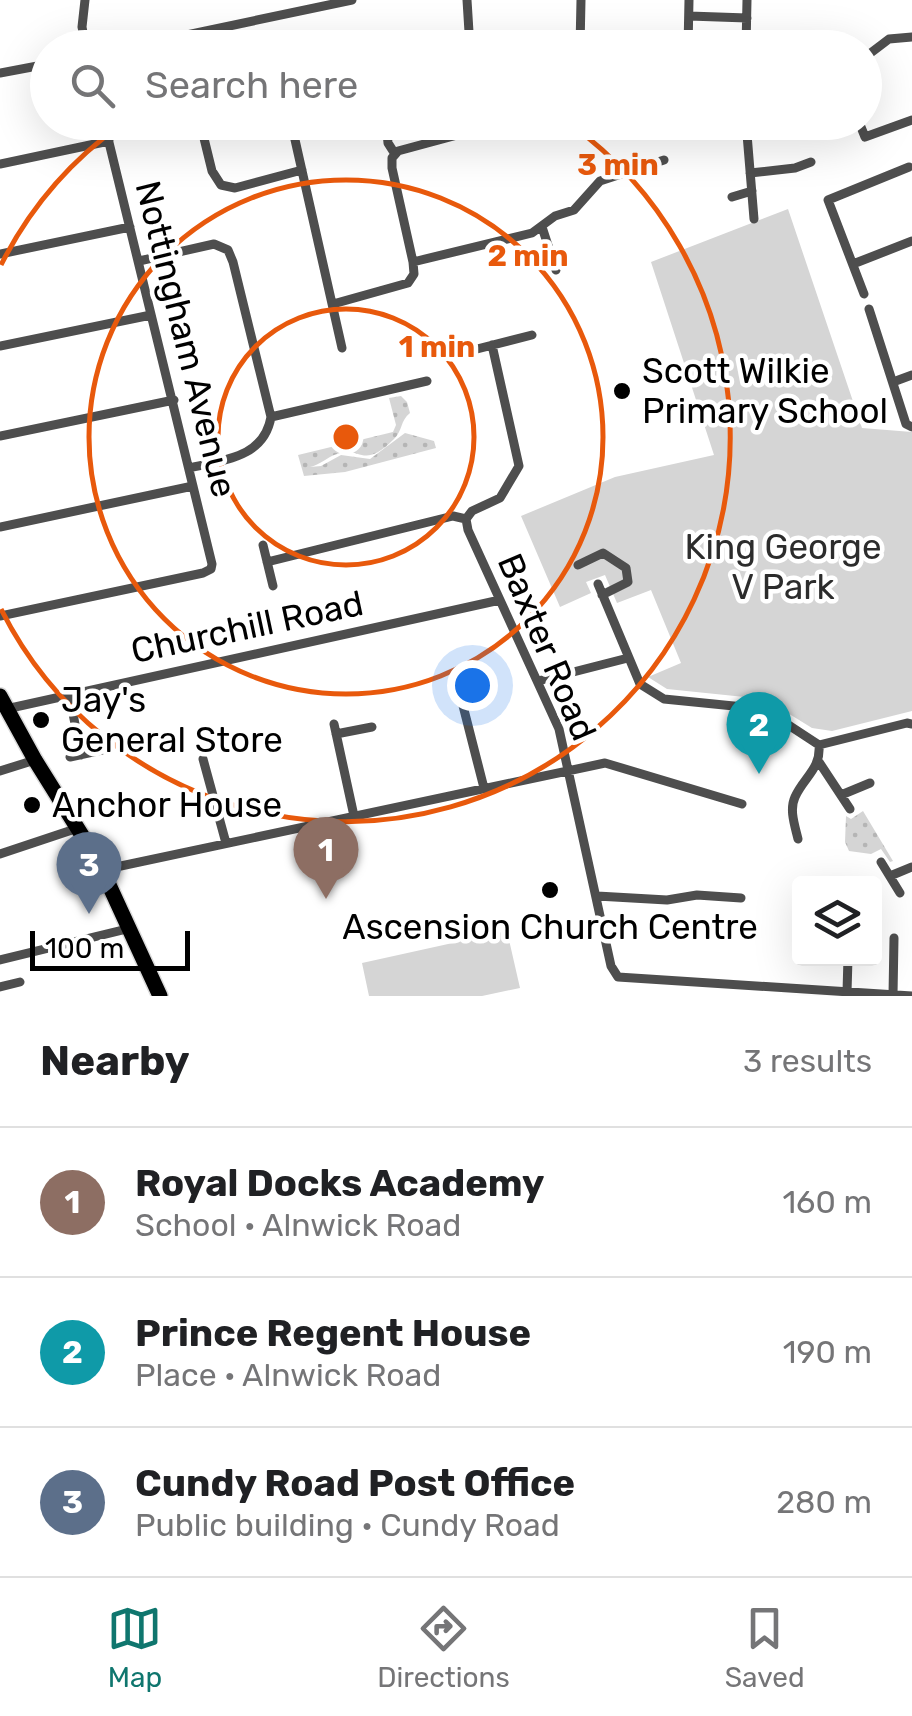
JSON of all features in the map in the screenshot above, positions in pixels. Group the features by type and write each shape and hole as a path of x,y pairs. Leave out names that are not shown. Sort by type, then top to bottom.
{"main road":[{"path":"3,702 102,870 160,996"}],"street":[{"path":"83,30 84,0"},
{"path":"230,30 352,0"},
{"path":"466,0 468,30"},
{"path":"580,30 581,0"},
{"path":"689,0 689,30"},
{"path":"747,0 747,30"},
{"path":"689,16 747,18"},
{"path":"882,44 889,38 912,37"},
{"path":"0,73 30,67"},
{"path":"882,131 910,120 912,107"},
{"path":"204,140 212,171 221,185 235,188 302,170"},
{"path":"296,140 342,348"},
{"path":"333,304 404,286 414,274 392,168 395,154 388,140"},
{"path":"395,154 440,140"},
{"path":"747,140 754,219"},
{"path":"0,164 108,141"},
{"name":"Nottingham Avenue","path":"0,616 210,569 174,400 108,141"},
{"path":"414,262 518,237 574,210 600,181 664,160"},
{"path":"750,173 795,168 811,162"},
{"path":"864,294 828,200 909,167"},
{"path":"732,197 752,190"},
{"path":"0,254 130,226"},
{"path":"542,227 556,270"},
{"path":"853,264 912,241"},
{"path":"139,261 208,244 228,250 234,262 271,417 268,430 245,454 189,468"},
{"path":"869,309 906,424 912,426"},
{"path":"0,346 151,315"},
{"path":"477,349 532,336"},
{"path":"267,562 453,516 466,519 472,510 500,498 518,466 492,345"},
{"path":"893,382 912,375"},
{"path":"271,417 427,381"},
{"path":"0,436 174,400"},
{"path":"0,526 193,486"},
{"name":"Baxter Road","path":"466,519 559,728 613,972 622,980 847,992"},
{"path":"263,545 273,586"},
{"path":"578,565 603,552 626,568 628,582 602,595"},
{"path":"598,584 640,684 664,699 764,710 819,745 912,724"},
{"name":"Churchill Road","path":"3,702 69,693 500,600"},
{"path":"538,681 628,658"},
{"path":"69,693 75,756 102,750"},
{"path":"460,694 484,788"},
{"path":"354,816 335,729 372,727"},
{"path":"819,745 819,762 850,809"},
{"path":"203,759 226,843"},
{"path":"0,772 35,760"},
{"path":"798,839 792,810 795,797 819,762"},
{"path":"102,870 605,763 742,804"},
{"path":"840,795 870,783"},
{"path":"0,854 78,828"},
{"path":"881,862 900,893"},
{"path":"890,876 912,867"},
{"path":"597,896 666,900 697,895 741,898"},
{"path":"0,960 131,928"},
{"path":"892,994 894,938"},
{"path":"848,966 847,992 912,996"},
{"path":"0,988 20,982"}],"green space":[{"name":"King George V Park","path":"788,209 862,428 912,432 912,711 832,731 812,728 765,699 667,689 648,677 681,663 651,590 617,603 605,575 586,582 591,593 560,607 521,516 615,477 714,455 651,262"},
{"path":"401,396 410,413 397,436 383,448 368,455 337,454 310,467 321,466 341,455 370,459 405,433 434,441 436,448 345,472 304,476 298,455 393,432 396,425 389,398"},
{"path":"863,811 893,861 881,849 871,854 849,851 845,842 846,816 851,819"},
{"path":"507,931 520,988 482,996 369,996 362,963"}],"place":[{"name":"Scott Wilkie Primary School","path":"622,391"},
{"name":"Jay's General Store","path":"41,720"},
{"name":"Prince Regent House","path":"759,774"},
{"name":"Anchor House","path":"32,805"},
{"name":"Ascension Church Centre","path":"550,890"},
{"name":"Royal Docks Academy","path":"326,899"},
{"name":"Cundy Road Post Office","path":"89,914"}]}
